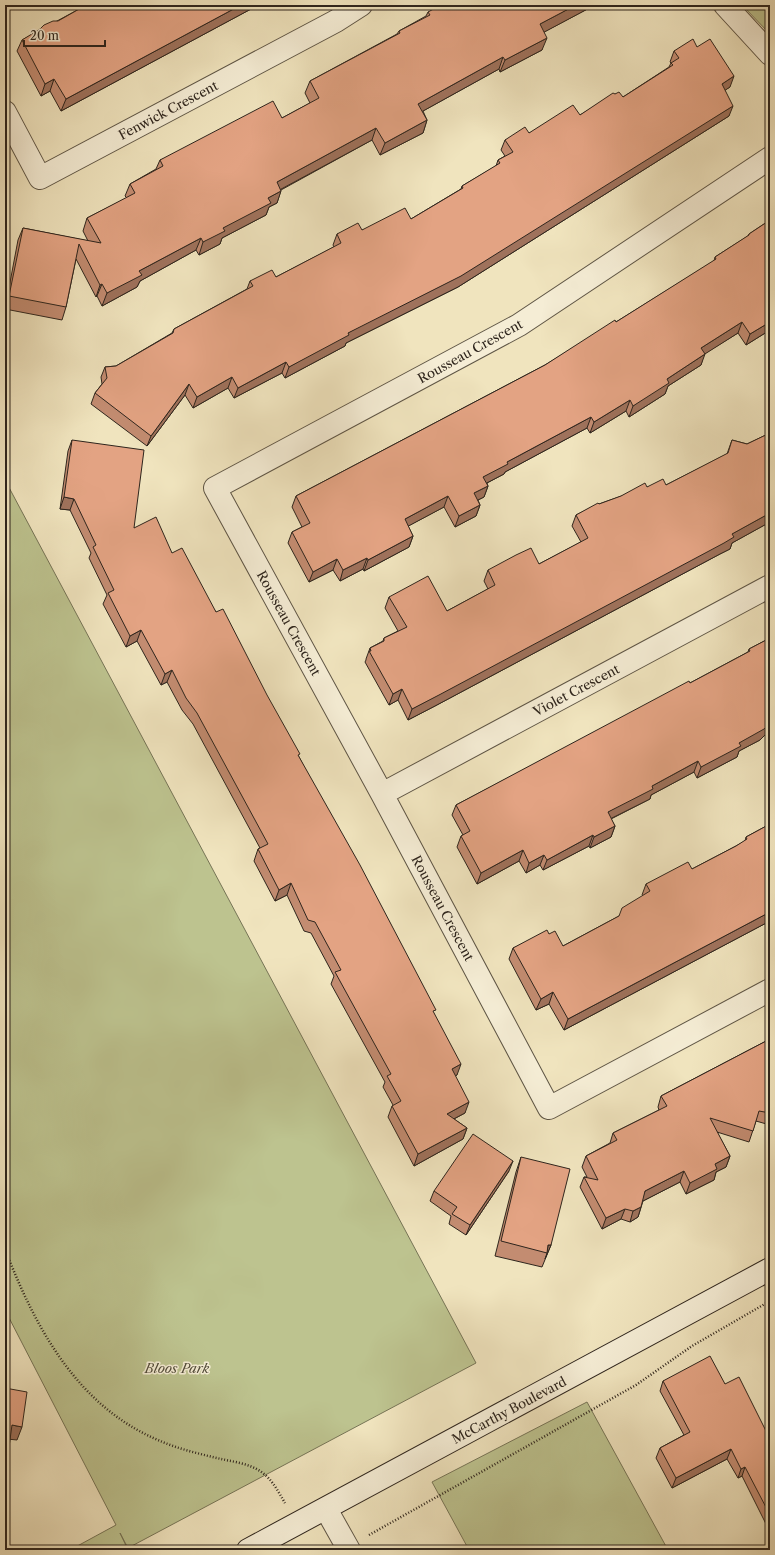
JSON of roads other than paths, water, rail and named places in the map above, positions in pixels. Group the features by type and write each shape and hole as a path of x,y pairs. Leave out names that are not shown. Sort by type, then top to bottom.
{"street":[{"name":"Fenwick Crescent","path":"5,112 40,178 336,21 361,5"},
{"path":"725,5 770,54"},
{"name":"Rousseau Crescent","path":"770,158 519,325 215,488 382,794 548,1108 770,990"},
{"name":"Violet Crescent","path":"382,794 770,586"},
{"name":"McCarthy Boulevard","path":"248,1550 770,1269"},
{"path":"326,1509 349,1549"}],"park label":[{"name":"Bloos Park","path":"177,1368"}]}
